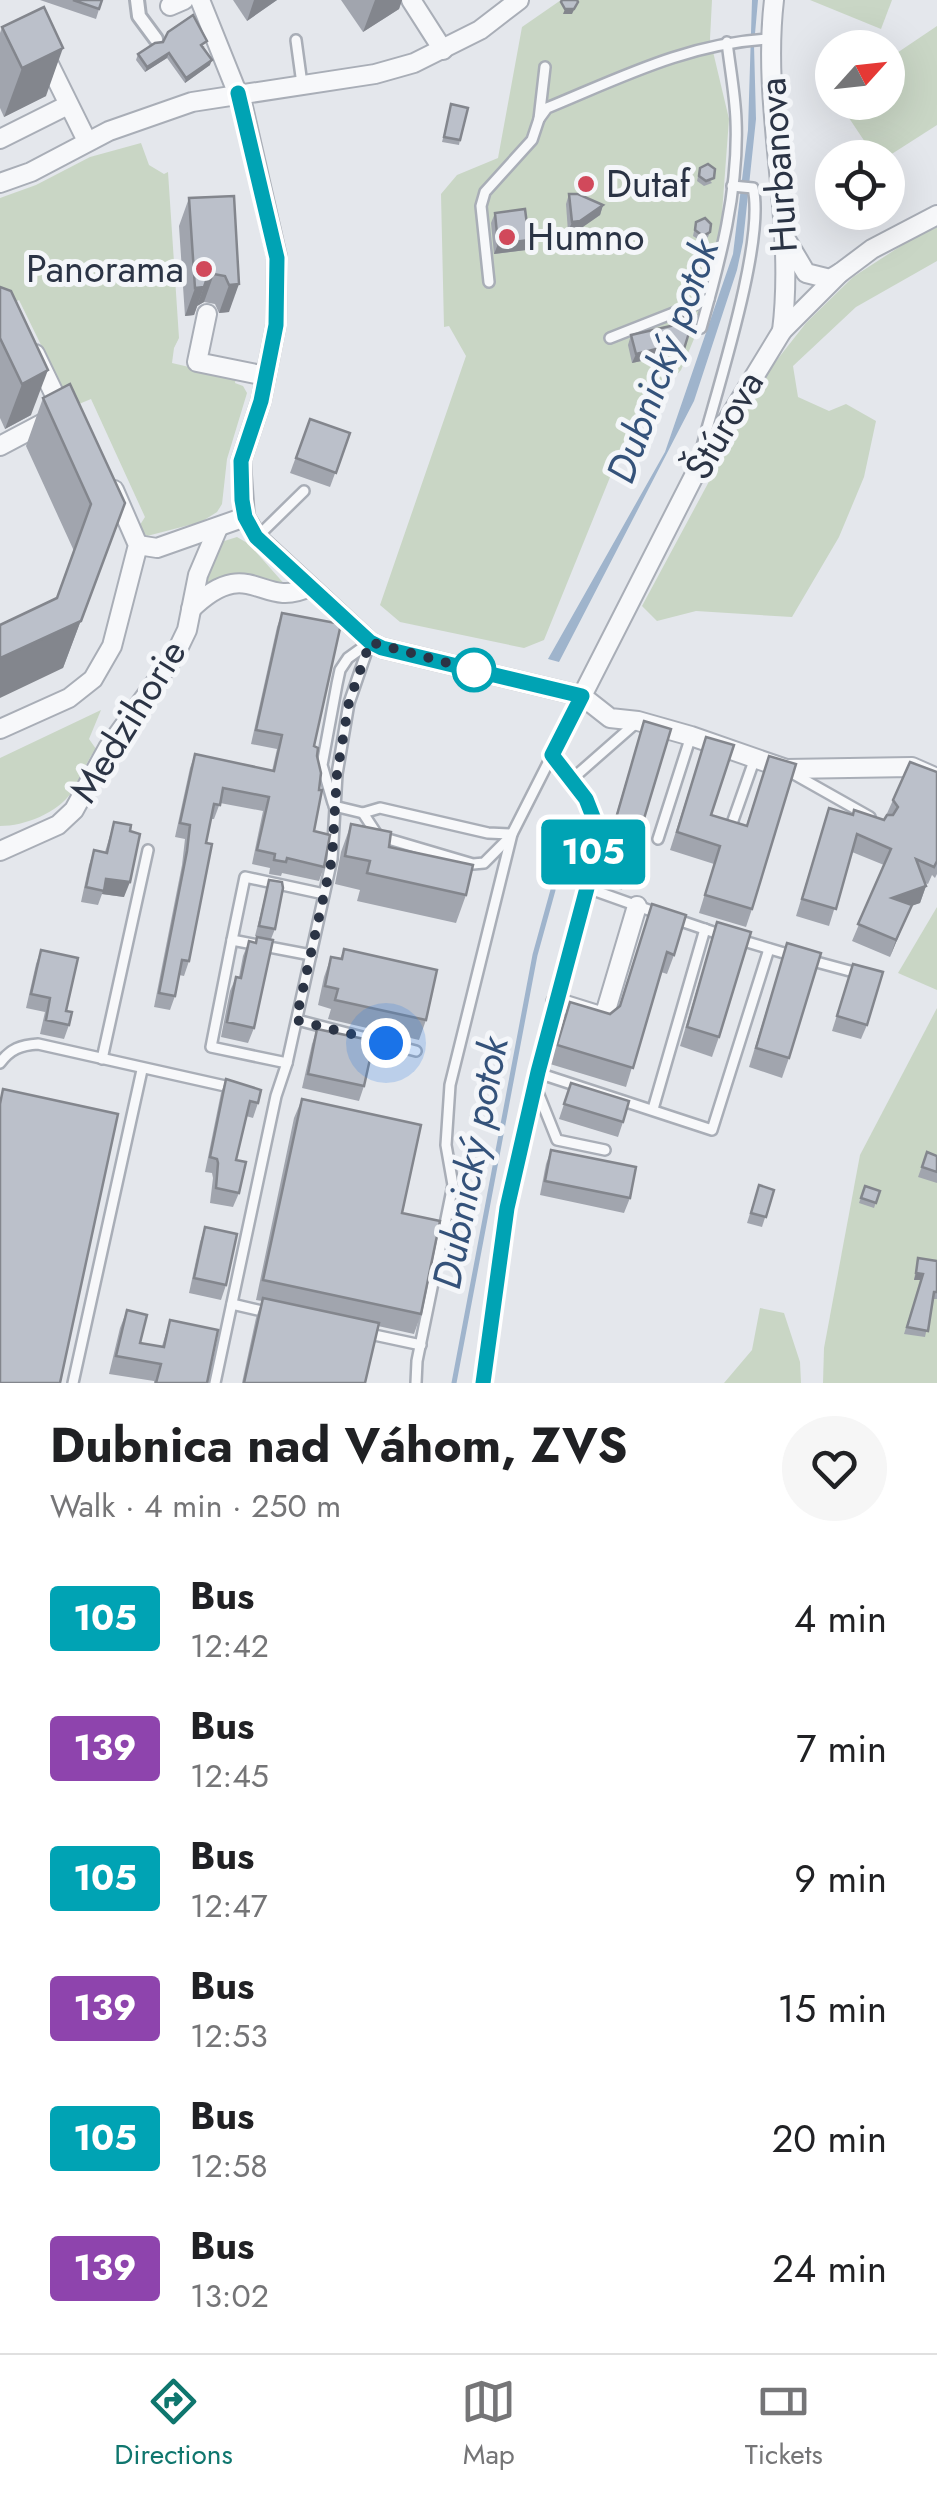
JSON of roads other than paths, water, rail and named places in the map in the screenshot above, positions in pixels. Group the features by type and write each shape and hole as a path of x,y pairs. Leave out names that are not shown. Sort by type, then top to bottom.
{"street":[{"path":"137,0 138,16 156,39"},
{"path":"200,0 238,93 277,258 276,325 266,376 241,461 245,517 256,537 370,642 382,648 582,696 610,718 638,721 691,736 786,769 912,767 937,778"},
{"path":"410,0 443,50"},
{"path":"0,182 30,172 87,141 192,102 375,74 414,64 480,30 519,0"},
{"name":"Hurbanova","path":"774,0 764,39 785,236 782,330"},
{"path":"46,58 87,141"},
{"path":"0,140 68,105"},
{"name":"Štúrova","path":"582,696 696,472 782,330 840,273 872,248 937,215"},
{"path":"785,236 806,273 830,279 840,273"},
{"path":"207,314 198,362 266,376"},
{"path":"0,446 68,416 30,344"},
{"path":"0,729 69,698 93,680 112,646 138,545 109,481"},
{"path":"138,545 157,548 245,517"},
{"name":"Medzihorie","path":"0,851 58,825 74,810 108,748 174,657 187,630 198,575 218,528"},
{"path":"191,609 208,592 228,582 291,593 308,587"},
{"path":"556,1002 604,1017 637,906"}],"lane":[{"path":"489,282 481,206 484,192 526,149 546,108 648,64 727,42 764,39"},
{"path":"296,40 302,84"},
{"path":"701,328 724,240 733,186 736,122 727,42"},
{"path":"539,119 545,67"},
{"path":"696,472 752,236 756,200 753,188 733,186"},
{"path":"610,338 709,299"},
{"path":"256,537 304,491"},
{"path":"334,806 322,765 336,684 348,658 370,642"},
{"path":"215,1383 276,1096 287,1064 332,859 334,806 349,702 370,642"},
{"name":"Štúrova","path":"417,1361 453,1185 446,1145 450,1085 512,834 582,696"},
{"path":"571,780 638,721"},
{"path":"658,840 691,736"},
{"path":"483,1383 507,1208 587,888 595,822 586,799 552,755"},
{"path":"730,829 754,758"},
{"path":"786,769 884,825"},
{"path":"334,806 363,813 380,808 512,834"},
{"path":"363,813 378,836 474,864 497,852 512,834"},
{"path":"102,1059 148,850"},
{"path":"287,1064 211,1047 245,877 324,894"},
{"path":"587,888 705,930 877,979"},
{"path":"653,1108 705,930"},
{"path":"232,940 310,955"},
{"path":"538,1072 712,1130 769,949"},
{"path":"296,1020 416,1050"},
{"path":"0,1063 10,1051 38,1044 142,1070 238,1088"},
{"path":"73,1383 142,1070"},
{"path":"536,1087 557,1140 605,1150"},
{"path":"257,1092 276,1096"},
{"path":"232,1304 270,1312"},
{"path":"345,1329 420,1345"},
{"path":"406,1383 417,1361"},
{"path":"416,1383 417,1361"}],"water":[{"path":"752,0 758,0 754,45 756,119 737,270 694,401 559,662 548,659 665,452 733,254 748,130"}],"waterway":[{"name":"Dubnický potok","path":"454,1383 535,955 553,890 549,836"}],"place":[{"name":"Dutaf","path":"586,184"},
{"name":"Humno","path":"507,237"},
{"name":"Panorama","path":"204,269"}]}
